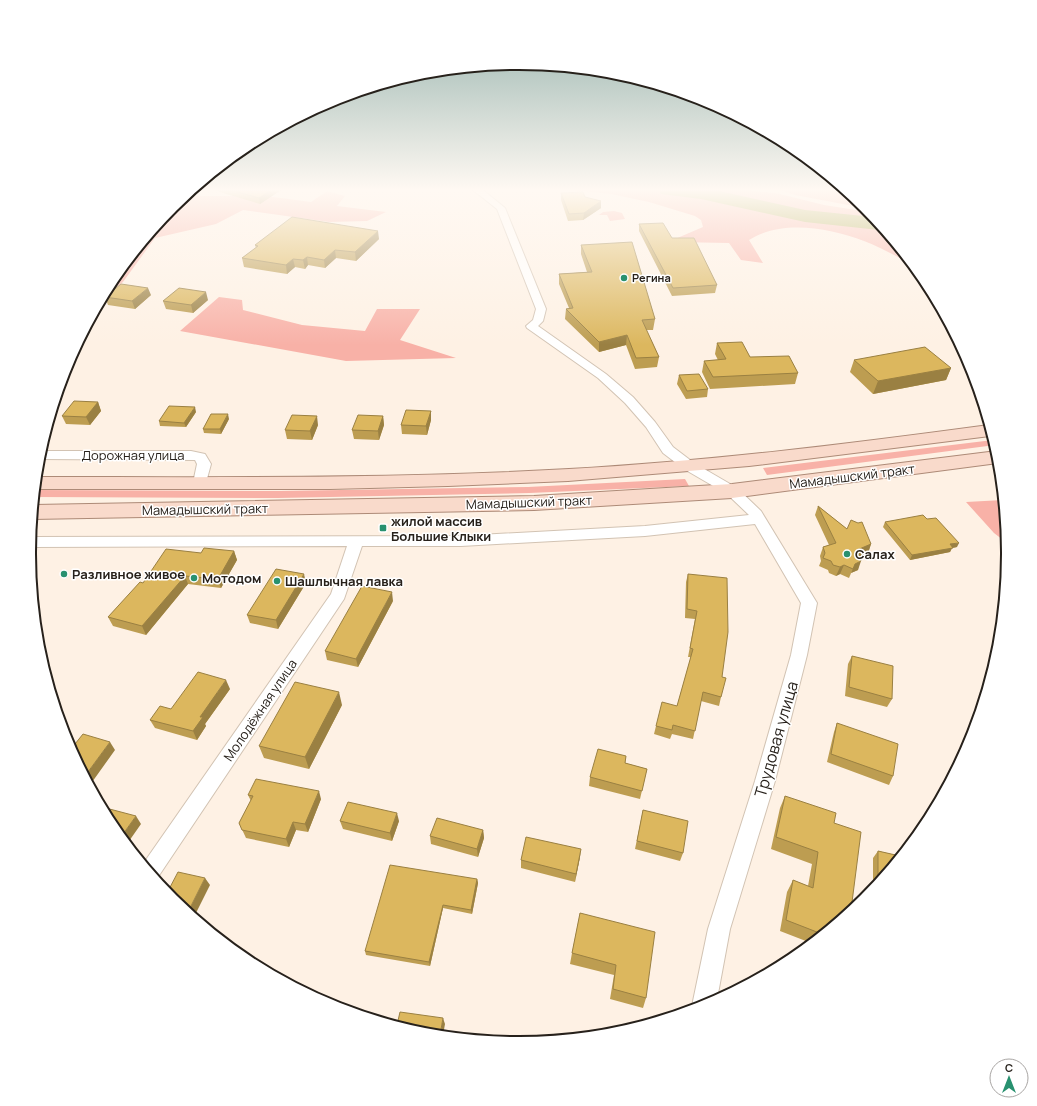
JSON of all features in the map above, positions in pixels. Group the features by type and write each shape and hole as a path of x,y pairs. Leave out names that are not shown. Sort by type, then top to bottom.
{"main road":[{"name":"Мамадышский тракт","path":"41,483 200,483 495,478 689,466 887,445 986,431"},
{"name":"Мамадышский тракт","path":"38,514 534,503 732,491 992,458"}],"street":[{"name":"Трудовая улица","path":"514,242 541,309 538,321 531,326 602,376 629,400 651,425 668,450 689,466 732,491 756,514 809,603 799,655 767,773 719,929 706,998"},
{"name":"Дорожная улица","path":"46,455 191,455 200,457 204,464 200,483"},
{"path":"36,542 461,541 645,531 759,520"},
{"name":"Молодёжная улица","path":"153,867 338,595 356,541"}],"shaded area":[{"path":"150,242 152,242 123,282 115,288 136,259"},
{"path":"677,242 750,242 763,263 741,260 729,243"},
{"path":"865,242 887,242 901,259 888,252"},
{"path":"219,297 242,300 243,310 302,325 365,331 377,309 420,309 400,340 456,358 346,361 180,331"},
{"path":"988,441 989,446 767,475 763,468"},
{"path":"685,479 689,486 529,493 278,498 39,497 40,490 280,491 528,487"},
{"path":"998,500 1001,538 994,533 966,502"}],"building":[{"path":"259,242 366,242 355,252 335,250 324,260 307,257 303,260 293,259 286,265 242,258 258,246 255,245"},
{"path":"632,242 655,319 642,320 659,357 636,358 627,335 599,342 566,309 573,308 559,274 592,272 581,245"},
{"path":"648,242 696,242 717,285 673,288"},
{"path":"121,284 148,288 132,301 109,298 114,289"},
{"path":"179,288 206,292 191,305 163,301"},
{"path":"742,342 750,357 789,356 798,373 713,377 704,361 726,359 717,343"},
{"path":"925,347 951,368 878,381 854,360"},
{"path":"699,374 708,389 687,391 679,375"},
{"path":"74,401 98,402 86,417 62,416"},
{"path":"169,406 195,407 184,423 159,421"},
{"path":"406,410 431,411 426,426 401,425"},
{"path":"211,414 228,414 220,429 203,429"},
{"path":"292,415 317,416 310,431 285,430"},
{"path":"358,415 383,416 378,431 352,430"},
{"name":"Салах","path":"818,506 847,529 851,520 858,523 862,522 871,544 857,550 861,561 855,564 853,569 844,565 840,567 833,565 831,561 823,558 825,553 823,547 836,543"},
{"path":"923,515 927,519 936,518 959,543 950,544 953,548 912,555 885,522"},
{"path":"204,548 234,551 218,579 185,576 142,626 108,617 140,582 143,583 166,549 201,553"},
{"path":"276,569 304,574 276,620 247,615"},
{"path":"688,574 727,578 728,632 722,677 726,678 721,697 703,692 695,731 673,725 672,730 656,726 662,702 677,706 693,649 690,648 697,611 687,609"},
{"path":"362,586 392,592 356,659 325,651"},
{"path":"852,656 893,666 892,699 849,687"},
{"path":"198,672 226,680 200,717 203,717 193,731 150,720 160,706 171,709"},
{"path":"295,682 339,692 305,757 259,746"},
{"path":"837,723 898,744 893,776 831,754"},
{"path":"83,734 110,742 89,771 75,743"},
{"path":"598,749 626,756 625,763 647,769 642,791 590,777"},
{"path":"256,779 319,791 305,824 293,822 286,839 242,830 239,823 253,796 248,795"},
{"path":"785,796 836,813 834,823 861,832 852,902 817,932 786,920 793,880 813,888 818,852 776,837"},
{"path":"348,802 397,813 390,833 340,821"},
{"path":"110,809 136,816 125,832"},
{"path":"643,810 688,821 683,853 637,841"},
{"path":"437,818 483,830 477,849 430,836"},
{"path":"526,837 581,849 576,874 521,860"},
{"path":"878,851 895,855 881,871 878,874"},
{"path":"390,865 477,879 471,910 443,905 429,962 365,951"},
{"path":"178,872 205,878 191,907 170,887"},
{"path":"580,913 655,932 646,998 613,989 616,965 572,953"},
{"path":"400,1012 443,1018 441,1029 398,1020"}],"place":[{"name":"Регина","path":"624,278"},
{"name":"жилой массив Большие Клыки","path":"383,528"},
{"name":"Салах","path":"847,554"},
{"name":"Разливное живое","path":"64,574"},
{"name":"Мотодом","path":"194,578"},
{"name":"Шашлычная лавка","path":"277,581"}]}
